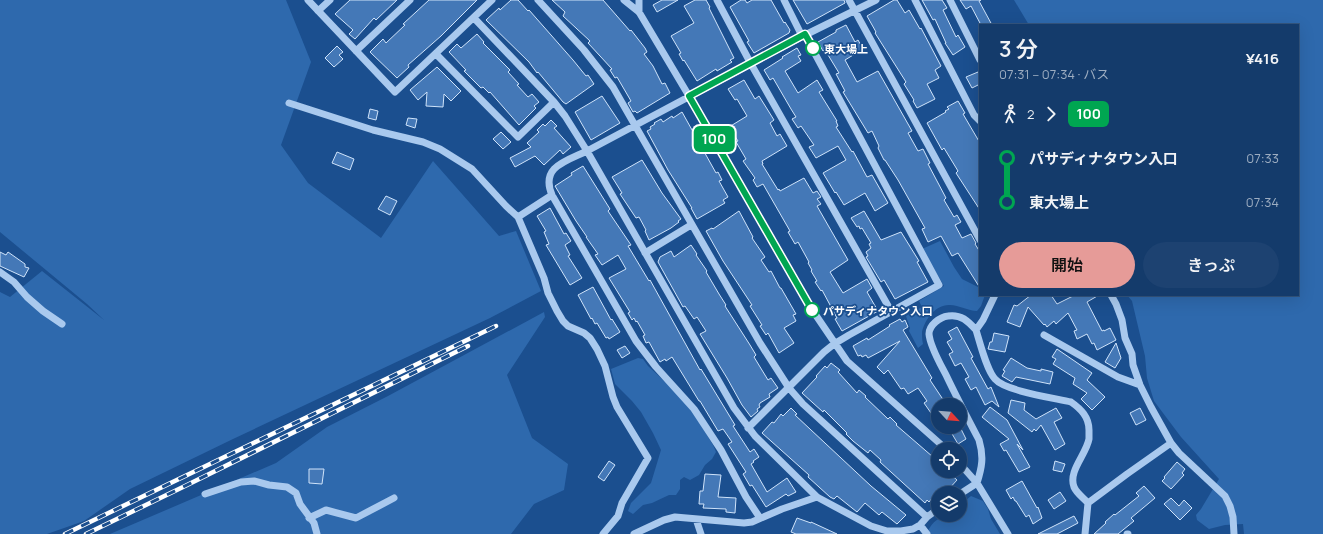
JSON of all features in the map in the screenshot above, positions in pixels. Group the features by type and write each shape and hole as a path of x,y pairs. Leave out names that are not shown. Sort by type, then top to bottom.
{"street":[{"path":"308,0 395,92 492,0"},
{"path":"318,11 330,0"},
{"path":"356,51 410,0"},
{"path":"538,0 584,50 613,87 691,225 756,336 789,388 803,404 926,517"},
{"path":"624,0 638,12 689,96 813,311 834,344 847,361 938,442"},
{"path":"638,12 639,0"},
{"path":"717,0 751,64 891,311"},
{"path":"748,428 824,352 834,344 939,285 784,0"},
{"path":"849,0 979,238"},
{"path":"760,518 746,497 721,450 694,409 656,367 636,341 552,195 548,181 551,172 556,167 804,35 876,0"},
{"path":"915,0 974,115 979,120"},
{"path":"950,0 979,58"},
{"path":"474,18 554,102 565,116 587,151 734,408 755,436 817,497 871,530 901,531 913,529 920,525 926,517 931,514"},
{"path":"436,54 518,137 554,102"},
{"path":"289,103 373,130 423,142 440,149 472,169 518,217 544,278 548,293 557,311 568,326 584,333 590,338 597,349 605,366 617,407 648,458 622,503 618,516 603,534"},
{"path":"518,217 552,195"},
{"path":"645,253 691,225"},
{"path":"0,272 14,282 27,297 62,324"},
{"path":"976,330 983,320 995,296"},
{"path":"1112,296 1122,320 1125,338 1132,354 1133,365 1140,385 1171,443 1224,496 1230,506 1233,517 1234,534"},
{"path":"967,489 977,483 982,466 983,451 979,440 938,360 932,344 929,333 938,320 944,316 956,315 966,319 976,330 989,370 994,379 1000,384 1014,390 1071,402 1086,416 1089,425 1089,439 1076,469 1073,481 1074,487 1078,494 1088,503"},
{"path":"1044,335 1118,377 1140,385"},
{"path":"1085,534 1088,503 1126,474 1171,443"},
{"path":"967,472 977,483 1008,534"},
{"path":"205,494 241,482 254,481 287,487 296,493 300,504 314,523 317,534"},
{"path":"634,534 664,520 675,517 744,523 752,522 782,509 817,497"},
{"path":"309,518 326,510 356,518 394,498"},
{"path":"696,519 701,534"},
{"path":"920,525 926,534"}],"shaded area":[{"path":"0,0 286,0 311,62 281,145 308,183 381,238 433,161 499,236 516,231 541,291 490,318 130,489 84,521 47,534 0,534 0,292 10,297 42,271 104,320 87,304 0,232"},
{"path":"1014,0 1323,0 1323,534 1244,534 1243,524 1225,525 1209,529 1197,520 1196,515 1219,479 1181,437 1154,401 1147,378 1145,356 1132,301 1128,296 1299,296 1299,24 1028,24"},
{"path":"940,241 962,279 979,288 979,296 985,296 981,306 977,311 957,306 945,305 932,313 928,317 923,327 923,344 918,348 909,331 910,328 906,316 922,307 919,301 944,286 922,249"},
{"path":"544,312 545,317 507,375 532,438 568,464 564,490 534,504 511,534 110,534 276,463 327,427"},
{"path":"638,358 643,359 648,366 673,389 693,412 716,452 699,475 690,480 684,477 680,480 680,489 676,495 669,495 652,503 643,505 633,514 628,511 631,503 651,483 661,450 641,412 615,384 611,369"},
{"path":"971,496 983,501 1000,534 931,534 928,531 935,522 967,522 967,499"}],"building":[{"path":"350,0 397,0 376,20 374,18 355,39 349,34 353,30 335,14"},
{"path":"429,0 477,0 441,36 408,65 409,67 397,78 370,52 383,39 386,43 405,25 403,24"},
{"path":"511,0 518,0 528,11 529,10 586,76 588,75 594,84 566,104 563,102 529,62 486,20 499,8 500,10"},
{"path":"552,0 603,0 630,31 631,30 645,48 647,52 644,54 653,66 662,84 665,83 670,93 637,113 635,111 633,112 628,103 631,101 617,77 615,78 610,70 612,69 588,43 590,41 563,16 565,12"},
{"path":"662,0 678,0 657,12 653,5"},
{"path":"695,0 706,0 734,58 730,60 732,62 717,71 716,69 697,81 684,60 683,61 679,54 681,53 671,36 694,23 684,6"},
{"path":"741,0 745,0 747,3 752,0 771,0 784,23 785,22 790,30 789,33 754,53 730,7"},
{"path":"793,0 844,0 845,3 807,24"},
{"path":"894,0 897,0 905,13 909,10 920,29 921,28 941,66 935,70 939,78 927,84 935,99 917,108 904,84 906,82 875,33 876,32 867,16"},
{"path":"922,0 942,0 947,8 943,10 956,37 958,35 965,47 953,55 945,43 935,19 933,20"},
{"path":"960,0 981,0 979,1 991,24 980,24 971,6 966,9"},
{"path":"846,25 855,42 858,40 863,49 845,60 857,82 878,71 912,131 908,133 918,151 923,149 930,163 928,164 946,198 944,200 954,217 957,215 961,222 955,225 962,238 971,234 979,250 979,286 958,253 952,256 941,236 928,242 922,229 925,228 898,180 884,160 872,131 868,133 843,92 845,91 836,74 839,73 825,50 823,51 818,42 836,32 836,30"},
{"path":"477,34 484,42 483,43 510,70 508,72 519,84 517,85 528,97 532,94 539,102 534,106 536,108 519,125 490,92 489,93 483,87 481,88 464,71 466,70 449,52 457,44 461,48"},
{"path":"337,46 343,52 339,55 343,59 334,67 325,58"},
{"path":"797,48 801,55 798,56 801,61 785,71 798,93 817,80 823,90 819,92 837,121 838,126 836,127 852,152 853,151 867,177 872,175 888,203 875,211 865,193 844,205 823,173 846,160 838,146 816,158 809,147 814,145 801,126 798,128 792,119 796,117 773,78 770,80 764,70"},
{"path":"437,67 461,91 451,101 444,94 443,107 426,106 427,92 418,100 410,90"},
{"path":"978,72 979,84 972,88 966,77"},
{"path":"744,80 755,99 759,96 774,120 770,123 777,136 780,134 787,146 762,161 762,164 778,190 779,189 780,191 804,178 813,193 817,191 821,197 817,199 821,204 817,206 848,260 830,272 843,293 867,279 872,288 867,292 878,311 842,331 835,319 837,318 822,290 821,291 815,282 817,281 811,271 809,262 798,242 795,244 788,232 790,231 763,184 757,187 753,180 755,178 743,161 746,159 736,142 738,141 729,127 747,116 737,99 735,100 728,89"},
{"path":"602,96 620,123 591,140 575,112"},
{"path":"958,101 965,113 963,114 979,141 979,208 956,173 958,171 944,148 942,150 927,123 946,112 945,111 949,109 947,107"},
{"path":"370,109 378,111 376,120 368,118"},
{"path":"682,112 716,173 718,172 722,180 719,181 728,197 723,200 725,203 697,219 647,131 651,129 650,127 655,124 654,123 661,119 663,122"},
{"path":"408,118 417,119 415,128 406,125"},
{"path":"551,120 557,126 554,128 571,147 563,154 560,150 544,165 535,156 515,167 510,158 531,147 527,143 539,132 537,130 543,124 545,126"},
{"path":"501,132 511,142 503,149 493,139"},
{"path":"337,152 354,159 350,170 332,163"},
{"path":"642,160 662,193 681,219 671,228 649,240 645,231 646,230 639,217 636,218 620,194 622,193 612,177"},
{"path":"583,166 610,209 608,211 631,245 628,246 649,281 650,280 700,370 701,369 735,425 733,426 750,452 754,449 759,457 751,464 767,492 787,478 796,492 788,496 786,494 766,507 743,474 746,472 728,444 732,442 723,429 718,431 672,357 666,361 665,359 660,362 649,342 646,343 643,336 645,335 637,321 636,322 634,318 632,320 628,313 630,312 609,278 626,269 618,255 602,265 595,255 598,254 555,186 572,175 571,173"},
{"path":"386,196 397,201 390,215 378,209"},
{"path":"550,208 564,234 566,233 571,241 565,245 570,255 568,256 582,278 570,285 546,245 549,244 544,232 546,231 537,216"},
{"path":"739,211 753,237 752,238 765,257 761,260 769,272 771,271 796,314 793,315 796,321 784,328 794,343 779,353 768,333 766,335 760,326 762,325 750,306 752,305 723,261 706,231 712,228 713,229"},
{"path":"864,211 881,240 901,232 919,261 917,262 928,282 895,299 884,280 881,282 866,257 868,256 866,252 871,248 869,244 871,243 862,228 860,229 859,226 857,227 851,218"},
{"path":"691,245 726,305 725,306 756,355 754,357 768,380 771,378 778,388 769,394 770,397 760,403 760,407 757,409 758,411 751,417 742,405 700,334 706,331 697,317 694,319 685,306 683,307 658,262 660,257 671,251 674,257"},
{"path":"0,252 6,255 8,252 25,264 25,267 29,268 24,277 0,266"},
{"path":"593,287 611,320 612,319 620,332 609,339 608,337 606,338 597,323 595,324 592,318 591,319 578,295"},
{"path":"1030,296 1052,296 1057,304 1073,296 1097,296 1087,302 1102,331 1110,328 1116,340 1097,350 1087,334 1077,339 1074,331 1077,330 1068,313 1056,324 1054,321 1047,327 1028,307 1020,327 1007,322 1014,305 1017,306"},
{"path":"900,319 902,322 905,320 908,327 903,330 932,378 930,380 942,398 931,398 931,413 924,403 927,401 918,388 908,394 904,388 901,389 888,370 884,374 877,367 900,341 868,358 866,355 862,357 861,355 858,356 853,346 867,338 868,340 890,326 889,325"},
{"path":"957,327 973,357 971,358 988,389 991,387 999,407 992,401 985,405 976,387 971,390 965,379 969,377 961,363 955,366 949,354 953,352 947,342 952,339 948,332"},
{"path":"994,333 1009,336 1005,352 988,349 990,342 992,342"},
{"path":"1116,343 1121,358 1115,368 1105,362"},
{"path":"625,346 630,353 622,358 617,350"},
{"path":"1057,349 1092,373 1087,380 1105,397 1092,410 1081,399 1087,393 1073,384 1075,378 1053,364 1056,359 1052,357"},
{"path":"1011,358 1027,368 1053,372 1050,384 1016,377 1012,382 1002,376 1005,371 1003,370"},
{"path":"831,363 840,370 838,372 857,393 859,390 888,419 890,417 897,424 896,425 931,455 931,478 955,478 957,480 952,486 931,486 931,500 929,502 927,500 925,503 880,462 881,460 870,450 868,453 853,441 824,410 823,412 802,393 825,366 827,368"},
{"path":"1011,400 1025,403 1024,410 1036,419 1056,408 1062,418 1054,422 1065,444 1055,450 1041,425 1036,431 1034,429 1032,432 1008,413"},
{"path":"990,407 1007,420 1023,450 1017,444 1030,467 1019,472 1006,450 1004,451 1000,444 1009,439 982,417"},
{"path":"791,408 797,414 795,415 871,486 906,515 897,524 882,512 879,515 865,503 857,512 837,496 834,499 830,497 808,477 809,475 762,433 772,422 774,423 781,414 783,416"},
{"path":"1140,408 1146,420 1136,425 1130,413"},
{"path":"952,434 964,434 966,439 961,442 957,442"},
{"path":"609,461 615,465 604,481 598,477"},
{"path":"1055,461 1065,464 1062,472 1053,470"},
{"path":"1177,462 1185,469 1182,473 1184,475 1171,489 1162,481"},
{"path":"309,469 324,469 322,484 309,483"},
{"path":"705,474 721,475 718,497 736,498 735,513 726,512 726,509 703,508 704,504 699,504 700,491 703,491"},
{"path":"1022,481 1037,508 1038,507 1042,518 1033,524 1029,515 1026,517 1016,501 1013,497 1011,499 1006,490"},
{"path":"1144,486 1155,498 1131,518 1134,521 1118,534 1094,534 1114,514 1115,515 1139,496 1136,493"},
{"path":"1060,492 1066,501 1054,509 1048,500"},
{"path":"1171,498 1179,506 1184,500 1192,508 1180,520 1164,504"},
{"path":"1074,516 1078,523 1057,534 1038,534"},
{"path":"797,518 811,522 837,534 796,534 791,532"}],"railway":[{"path":"65,534 496,326"},
{"path":"86,534 468,346"}],"bus line":[{"name":"100","path":"812,310 689,96 805,34 813,48"}],"place":[{"name":"東大場上","path":"813,48"},
{"name":"パサディナタウン入口","path":"812,310"}]}
